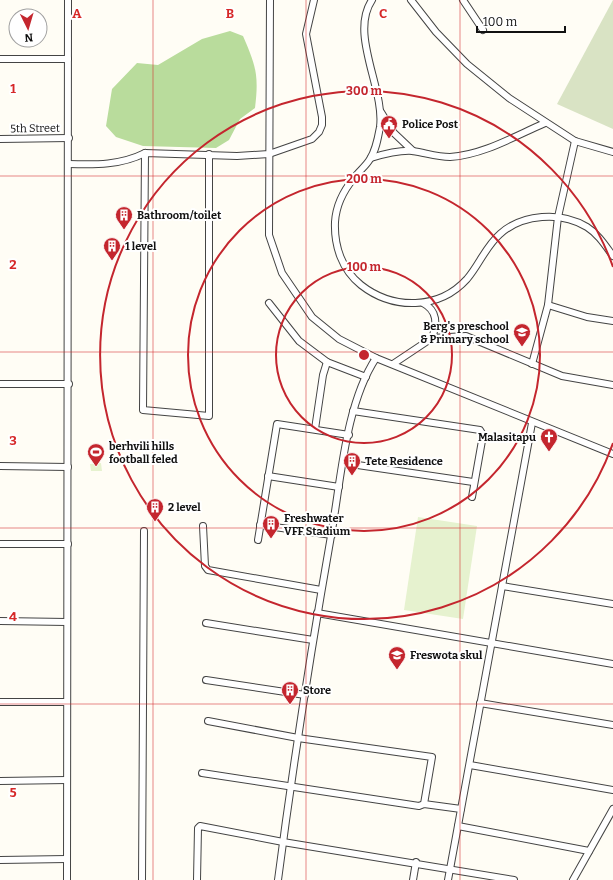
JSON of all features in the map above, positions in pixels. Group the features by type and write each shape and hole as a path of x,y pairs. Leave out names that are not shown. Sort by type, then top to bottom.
{"street":[{"path":"67,880 68,0"},
{"path":"270,0 269,235 282,273 312,317 339,340 376,358 532,423 613,454"},
{"path":"69,164 100,165 133,159 145,153 237,156 269,154 312,139 319,132 322,125 322,117 306,34 314,0"},
{"path":"372,0 366,18 365,38 380,111 377,141 371,158 350,184 339,204 335,221 335,235 340,257 357,282 378,296 399,303 423,304 430,307 435,317 436,324 432,338"},
{"path":"411,0 436,32 466,64 509,98 545,123 575,141 613,152"},
{"path":"463,0 483,30"},
{"path":"0,59 68,59"},
{"path":"380,111 394,133 413,151"},
{"path":"371,158 413,151 438,157 461,155 488,148 545,123"},
{"name":"5th Street","path":"0,139 69,138"},
{"path":"532,364 548,305 558,218 575,141"},
{"path":"145,153 143,410 208,416 209,154"},
{"path":"423,304 450,292 467,278 490,244 500,234 528,219 558,218 575,221 587,227 599,238 613,256"},
{"path":"269,303 299,341 327,362 366,377"},
{"path":"548,305 587,316 613,321"},
{"path":"393,364 432,338 466,336 562,376 613,384"},
{"path":"278,880 312,640 332,535 352,411 366,377 376,358"},
{"path":"315,429 323,375 327,362"},
{"path":"0,384 68,384"},
{"path":"352,411 480,430 483,435 473,482 472,497"},
{"path":"448,880 532,423"},
{"path":"258,540 277,424 349,435"},
{"path":"344,462 473,482"},
{"path":"0,466 68,467"},
{"path":"268,476 339,487"},
{"path":"260,525 332,535"},
{"path":"203,526 205,566 208,570 321,590"},
{"path":"142,880 144,531"},
{"path":"0,544 68,544"},
{"path":"502,586 613,604"},
{"path":"317,613 613,664"},
{"path":"0,621 67,622"},
{"path":"206,623 312,640"},
{"path":"206,680 304,695"},
{"path":"0,702 67,702"},
{"path":"480,703 613,725"},
{"path":"208,721 298,738 432,757 424,804"},
{"path":"470,765 613,790"},
{"path":"202,773 419,806 424,804 461,809"},
{"path":"0,781 67,780"},
{"path":"573,880 613,809"},
{"path":"197,880 198,828 200,826 283,842 416,862 514,880"},
{"path":"458,826 589,851"},
{"path":"0,860 66,859"},
{"path":"413,880 416,862"}],"green space":[{"path":"613,0 613,129 557,104"},
{"path":"230,31 243,36 254,63 257,87 255,108 240,119 229,140 216,148 143,146 116,137 106,126 112,89 137,63 158,65 202,39"},
{"name":"berhvili hills football feled","path":"101,463 102,471 91,471 90,464"},
{"path":"418,517 477,526 463,619 404,610"}],"place":[{"name":"Police Post","path":"389,139"},
{"name":"Bathroom/toilet","path":"124,230"},
{"name":"1 level","path":"112,261"},
{"name":"Berg's preschool & Primary school","path":"522,347"},
{"name":"Malasitapu","path":"549,452"},
{"name":"berhvili hills football feled","path":"96,467"},
{"name":"Tete Residence","path":"352,476"},
{"name":"2 level","path":"155,522"},
{"name":"Freshwater VFF Stadium","path":"271,539"},
{"name":"Freswota skul","path":"397,670"},
{"name":"Store","path":"290,705"}]}
